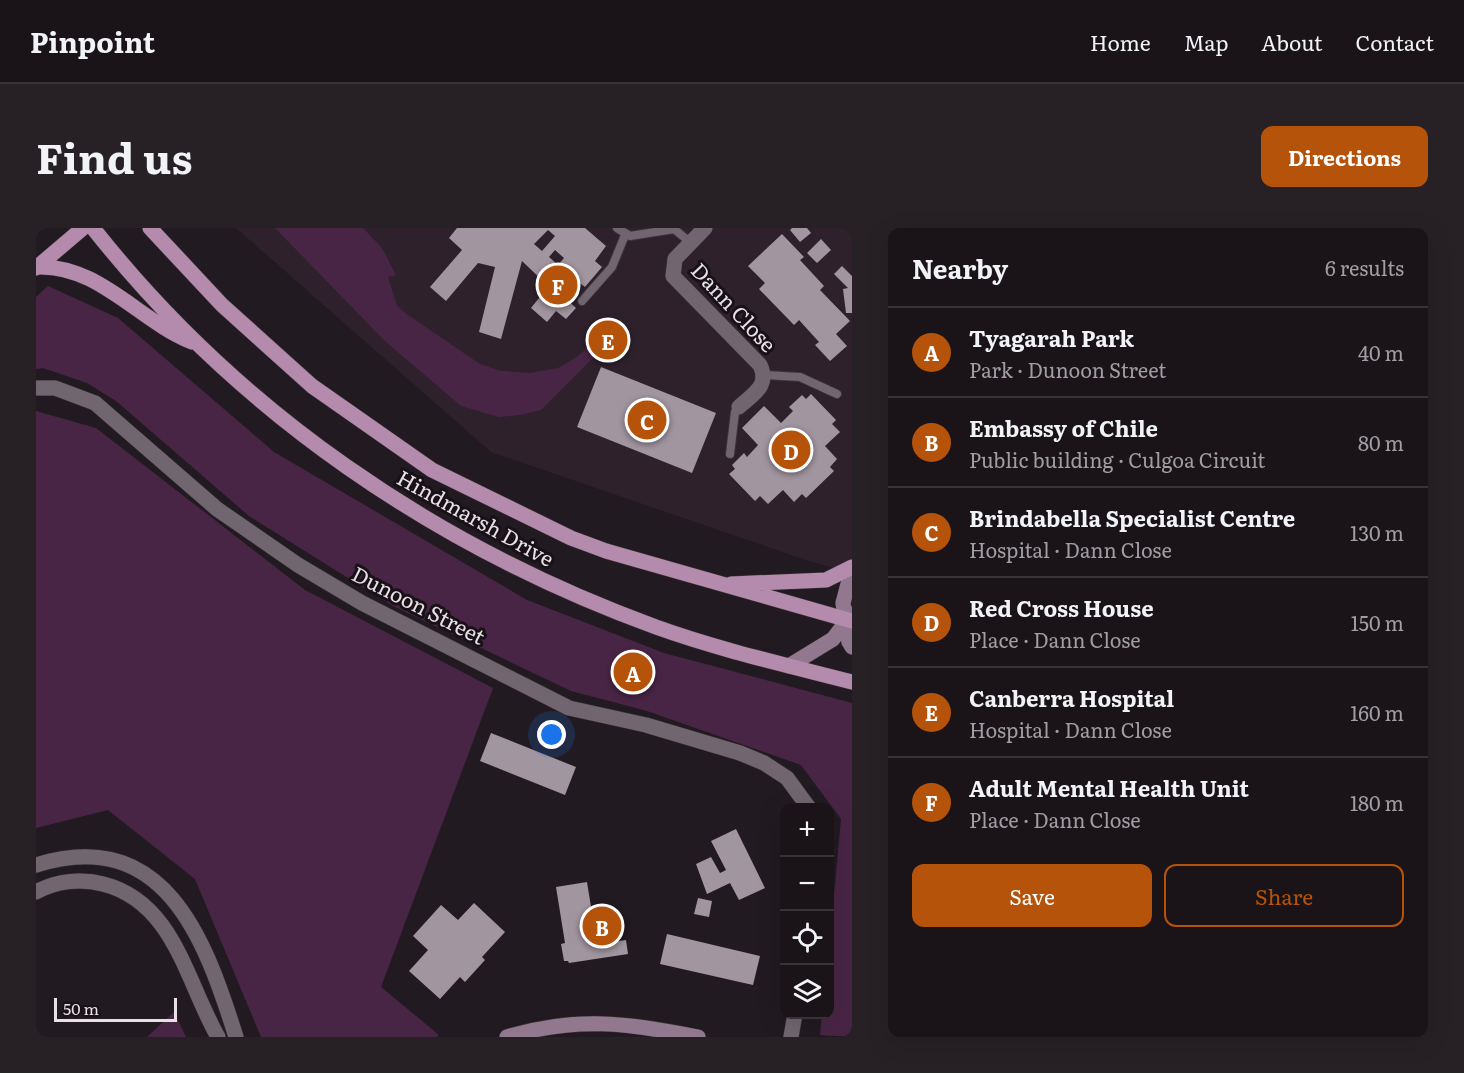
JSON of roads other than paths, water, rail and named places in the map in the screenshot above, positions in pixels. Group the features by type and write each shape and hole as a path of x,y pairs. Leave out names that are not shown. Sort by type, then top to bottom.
{"main road":[{"path":"36,267 83,228"},
{"name":"Hindmarsh Drive","path":"93,228 132,278 198,344 302,436 408,510 550,584 656,627 852,682"},
{"name":"Hindmarsh Drive","path":"150,228 222,305 312,386 432,470 571,538 606,551 716,584 850,618"},
{"path":"168,228 169,249"},
{"path":"36,267 66,270 85,278 122,298 171,333 198,344"},
{"path":"716,584 826,580 852,568"}],"street":[{"name":"Dann Close","path":"705,228 675,259 673,276 760,365 765,375 759,388 739,407"},
{"name":"Dunoon Street","path":"36,388 55,388 95,403 217,509 298,565 362,603 569,708 646,725 740,753 764,763 787,778 806,803"},
{"path":"852,568 843,603 850,618 849,642 852,646"},
{"path":"789,666 833,639 850,618"},
{"path":"36,865 60,857 92,856 126,864 156,880 190,920 224,1000 236,1037"},
{"path":"36,892 64,881 93,881 118,888 141,900 157,916 170,935 202,1011 218,1037"},
{"path":"791,1037 794,1019"},
{"path":"507,1037 536,1028 596,1022 698,1037"}],"lane":[{"path":"617,228 625,235 636,236 674,228 691,243"},
{"path":"582,301 612,267 625,235"},
{"path":"765,375 800,377 837,394"},
{"name":"Dann Close","path":"730,454 735,412 739,407"}],"place":[{"name":"Adult Mental Health Unit","path":"558,285"},
{"name":"Canberra Hospital","path":"608,340"},
{"name":"Brindabella Specialist Centre","path":"647,420"},
{"name":"Red Cross House","path":"791,450"},
{"name":"Tyagarah Park","path":"633,672"},
{"name":"Embassy of Chile","path":"602,926"}]}
